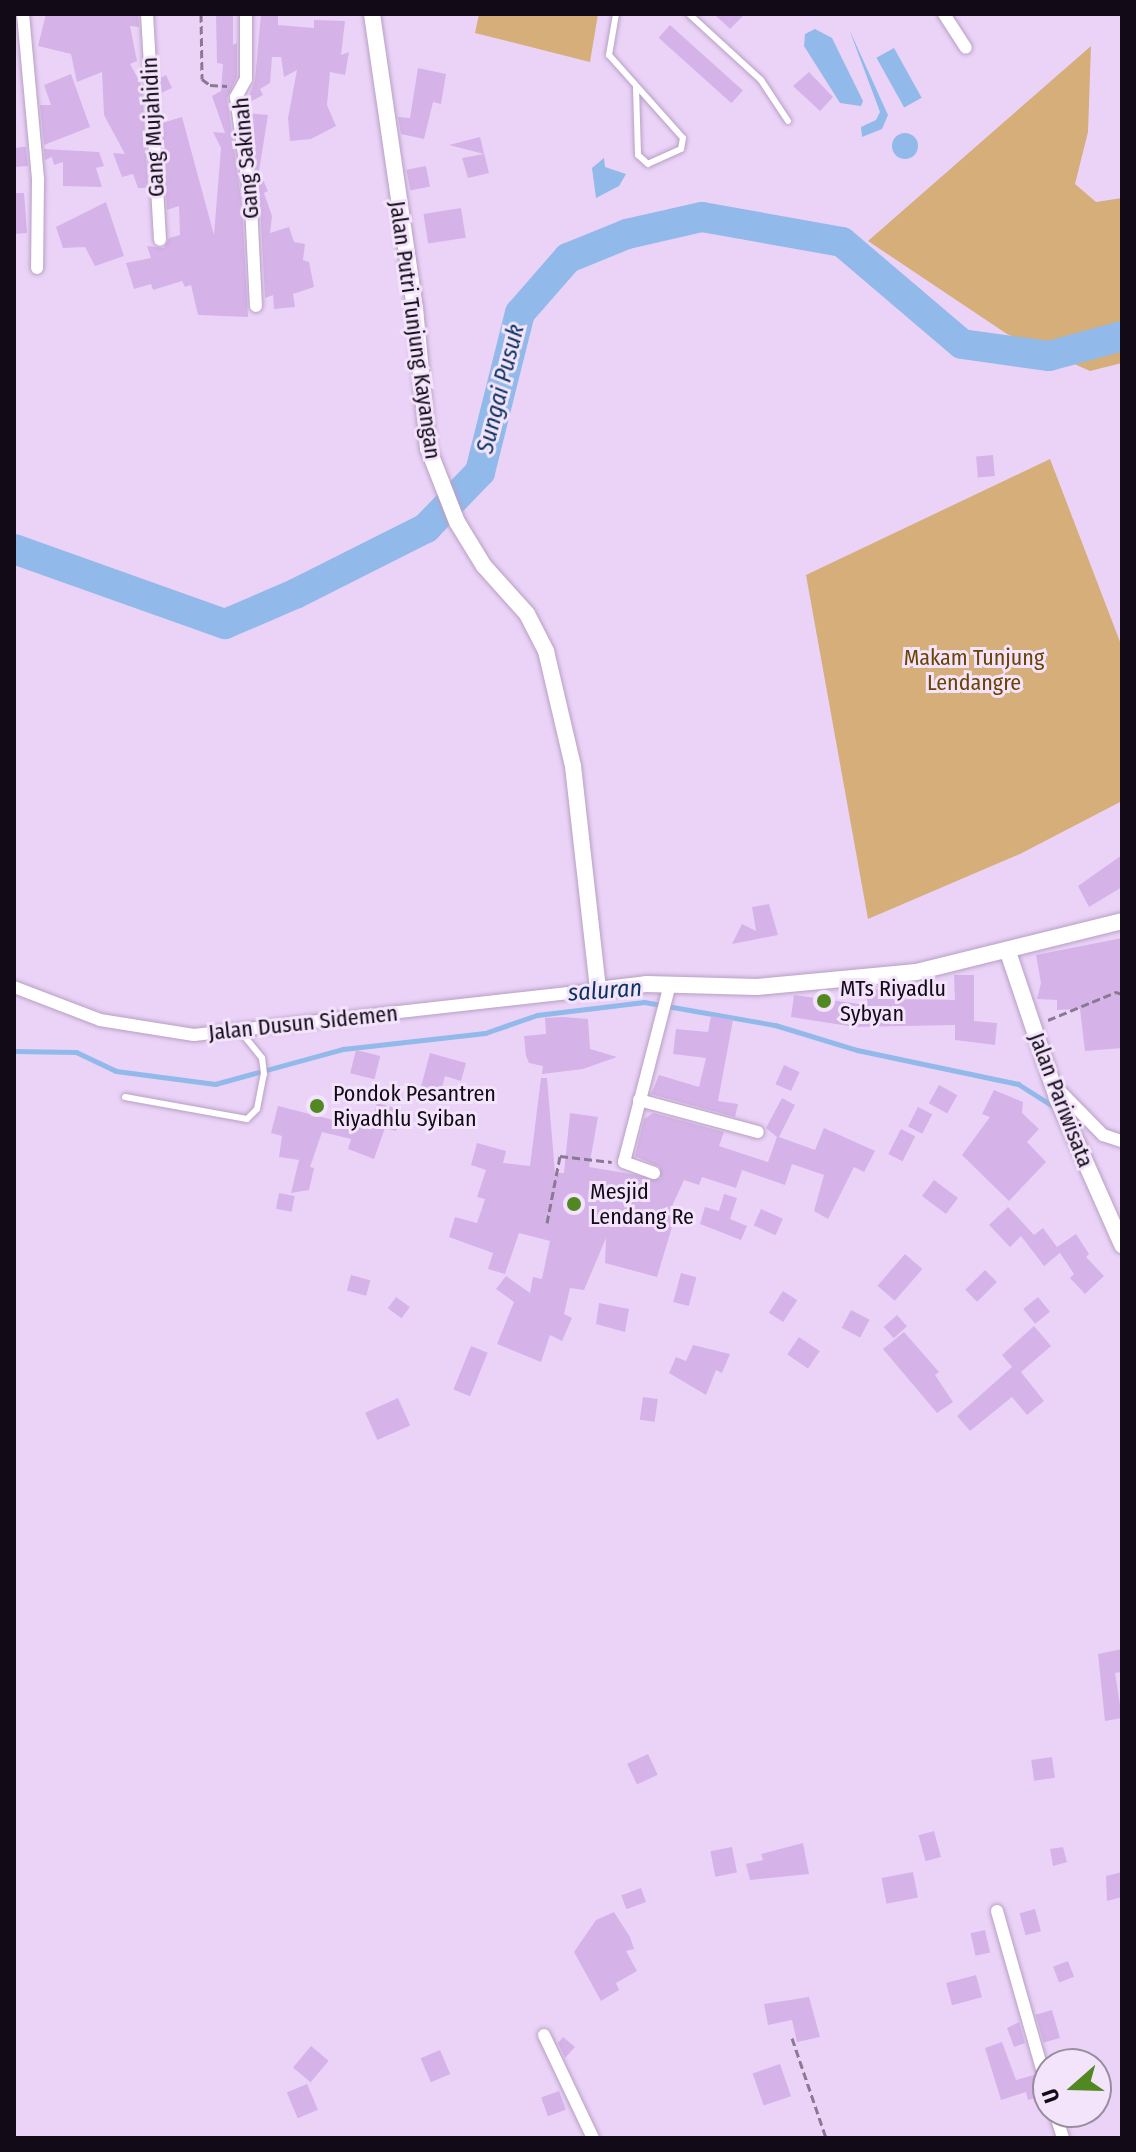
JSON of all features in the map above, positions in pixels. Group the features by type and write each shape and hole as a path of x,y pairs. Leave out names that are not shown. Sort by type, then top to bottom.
{"street":[{"path":"23,14 38,179 37,268"},
{"name":"Gang Mujahidin","path":"147,14 160,240"},
{"name":"Gang Sakinah","path":"246,14 246,77 236,97 251,205 256,306"},
{"name":"Jalan Putri Tunjung Kayangan","path":"372,14 415,308 425,432 437,479 484,566 534,625 559,694 573,766 598,990"},
{"path":"944,14 966,48"},
{"path":"598,990 746,987 916,972 1008,952 1122,921"},
{"name":"Jalan Pariwisata","path":"1008,952 1062,1112 1122,1245"},
{"name":"Jalan Dusun Sidemen","path":"14,987 123,1027 182,1034 242,1033 598,990"},
{"path":"654,1173 624,1162 639,1100 667,1010 670,987"},
{"path":"1050,1081 1103,1135 1122,1141"},
{"path":"639,1100 758,1132"},
{"path":"997,1911 1036,2048"},
{"path":"544,2035 593,2138"}],"lane":[{"path":"616,14 609,55 683,138 681,149 648,164 638,155 636,87"},
{"path":"689,14 761,80 788,121"},
{"path":"125,1097 241,1120 257,1109 264,1074 262,1058 242,1033"}],"path":[{"path":"201,14 203,80 241,86"},
{"path":"1032,1027 1116,992 1122,994"},
{"path":"547,1223 561,1155 624,1162"},
{"path":"792,2038 826,2138"}],"green space":[{"path":"479,14 598,14 590,62 475,33"},
{"path":"1091,46 1088,132 1075,184 1096,202 1122,198 1122,363 1090,371 1007,334 868,241"},
{"name":"Makam Tunjung Lendangre","path":"1050,459 1122,647 1122,801 1020,854 868,919 806,575"}],"water":[{"path":"815,29 832,38 863,101 861,106 840,103 804,46 805,34"},
{"path":"849,29 888,115 882,129 862,137 861,127 876,120 880,112"},
{"path":"894,48 922,98 904,108 877,58"},
{"path":"905,133 914,137 918,146 914,155 905,159 896,155 892,146 896,137"},
{"path":"604,158 605,167 626,174 619,186 596,198 592,168"}],"building":[{"path":"46,14 138,14 139,27 130,26 137,61 130,64 142,86 148,188 138,188 133,174 122,177 113,153 125,154 104,115 102,72 77,82 71,54 38,46"},
{"path":"216,14 233,14 233,45 237,43 237,77 227,98 242,206 248,317 198,315 191,285 185,287 182,281 153,290 151,284 134,289 126,263 151,258 147,246 164,248 169,238 180,235 179,206 167,210 162,123 182,117 214,235 221,148 213,132 225,133 212,96 221,91 223,64 217,63"},
{"path":"261,14 278,14 278,25 314,28 314,20 345,21 341,55 349,52 345,75 330,72 327,105 336,126 311,139 290,141 288,118 297,70 284,77 281,57 272,57 270,83 260,89 263,95 246,104 255,80"},
{"path":"714,14 745,14 730,29"},
{"path":"670,25 743,91 731,103 659,38"},
{"path":"418,68 446,74 441,104 433,102 424,139 401,134 398,117 410,118"},
{"path":"809,72 833,97 820,111 793,86"},
{"path":"71,74 90,127 44,145 40,105 51,105 44,85"},
{"path":"166,75 172,88 161,93 160,78"},
{"path":"247,113 268,115 259,171 268,191 264,193 272,216 270,233 289,227 294,242 305,244 303,260 309,262 314,287 293,294 295,307 274,309 273,295 265,298 260,204"},
{"path":"480,137 489,173 468,178 462,158 484,154 449,145"},
{"path":"26,147 28,166 14,167 14,148"},
{"path":"44,149 99,152 104,166 96,168 102,187 63,186 63,162 54,165 52,157 45,160"},
{"path":"426,166 430,187 410,190 406,170"},
{"path":"14,193 24,193 27,233 14,234"},
{"path":"106,202 124,256 95,266 85,247 63,248 56,227"},
{"path":"461,208 466,238 428,244 423,214"},
{"path":"993,455 995,476 978,477 976,456"},
{"path":"1122,855 1122,887 1089,907 1078,886"},
{"path":"769,904 778,935 732,944 742,924 756,931 752,907"},
{"path":"1122,938 1122,1048 1085,1051 1080,1009 1057,1010 1057,1000 1037,999 1041,983 1036,955"},
{"path":"954,975 974,975 974,1021 997,1023 995,1045 955,1040 955,1025 855,1027 791,1017 794,995 867,1005 867,989 887,989 886,999 955,1000"},
{"path":"711,1016 733,1020 718,1101 738,1104 735,1117 651,1094 659,1075 699,1087 706,1058 673,1054 676,1029 708,1032"},
{"path":"545,1018 588,1019 590,1049 617,1057 583,1069 542,1074 543,1066 529,1063 524,1036 546,1034"},
{"path":"356,1050 380,1056 374,1079 350,1073"},
{"path":"430,1053 466,1063 461,1081 445,1076 439,1099 419,1094"},
{"path":"784,1065 800,1072 791,1091 775,1084"},
{"path":"541,1078 547,1078 555,1173 564,1173 570,1113 598,1117 589,1167 660,1179 660,1167 635,1156 644,1119 653,1113 724,1132 719,1146 768,1162 777,1137 766,1128 782,1098 795,1105 779,1137 815,1150 824,1128 875,1151 864,1172 854,1167 828,1219 814,1211 824,1175 792,1164 785,1185 742,1170 736,1188 702,1177 699,1185 684,1180 668,1215 675,1217 657,1277 605,1263 606,1238 584,1290 570,1288 564,1314 572,1318 562,1341 550,1335 541,1362 497,1344 514,1302 496,1289 506,1276 530,1293 533,1277 542,1279 550,1241 519,1233 505,1274 488,1269 493,1253 449,1237 455,1217 477,1223 485,1199 477,1197 486,1170 471,1165 477,1143 506,1151 503,1163 530,1166"},
{"path":"939,1085 957,1095 947,1114 929,1103"},
{"path":"994,1090 1023,1102 1022,1113 1039,1129 1027,1142 1046,1162 1009,1201 962,1155 990,1117 982,1114"},
{"path":"377,1103 402,1110 396,1131 385,1128 374,1159 348,1149 351,1139 322,1132 310,1167 314,1168 309,1190 291,1193 299,1160 279,1157 282,1136 271,1133 278,1106 369,1129"},
{"path":"918,1107 932,1114 922,1134 908,1127"},
{"path":"901,1129 915,1136 903,1161 888,1154"},
{"path":"934,1180 958,1198 946,1214 922,1196"},
{"path":"279,1193 295,1196 292,1212 276,1209"},
{"path":"724,1194 737,1198 730,1219 747,1226 741,1240 700,1224 705,1207 719,1211"},
{"path":"1008,1207 1034,1235 1043,1228 1057,1247 1076,1234 1089,1254 1086,1257 1104,1276 1085,1294 1070,1278 1074,1274 1060,1253 1044,1266 1021,1236 1010,1247 989,1225"},
{"path":"761,1209 783,1219 776,1235 754,1225"},
{"path":"905,1254 922,1269 895,1301 877,1286"},
{"path":"985,1270 997,1282 977,1302 965,1290"},
{"path":"681,1273 696,1277 689,1306 673,1302"},
{"path":"351,1275 370,1280 366,1296 347,1290"},
{"path":"783,1291 797,1300 783,1322 769,1313"},
{"path":"396,1297 410,1307 402,1318 388,1308"},
{"path":"1038,1297 1050,1312 1035,1324 1023,1309"},
{"path":"599,1303 629,1309 625,1332 596,1324"},
{"path":"851,1310 870,1320 860,1338 842,1328"},
{"path":"897,1315 907,1326 894,1338 884,1327"},
{"path":"1034,1326 1051,1346 1021,1372 1044,1401 1027,1415 1012,1397 970,1431 957,1416 1012,1367 1002,1355"},
{"path":"904,1332 939,1372 935,1375 953,1402 937,1413 883,1349"},
{"path":"799,1337 820,1351 808,1368 787,1354"},
{"path":"693,1345 730,1354 722,1373 716,1370 706,1395 669,1373 676,1357 686,1361"},
{"path":"471,1346 488,1353 470,1396 453,1390"},
{"path":"643,1397 658,1399 655,1422 640,1420"},
{"path":"398,1398 410,1425 377,1440 365,1413"},
{"path":"1122,1649 1122,1672 1115,1673 1122,1718 1105,1721 1098,1654"},
{"path":"648,1754 658,1775 637,1785 627,1764"},
{"path":"1052,1757 1055,1778 1034,1781 1031,1760"},
{"path":"934,1831 941,1857 926,1861 919,1835"},
{"path":"803,1843 809,1874 750,1880 746,1864 763,1860 761,1854"},
{"path":"732,1847 737,1873 715,1877 710,1851"},
{"path":"1063,1847 1067,1862 1053,1866 1050,1849"},
{"path":"913,1872 918,1898 887,1904 882,1878"},
{"path":"1122,1872 1122,1897 1107,1901 1106,1876"},
{"path":"641,1888 646,1902 626,1909 621,1895"},
{"path":"1035,1909 1041,1931 1025,1935 1020,1913"},
{"path":"614,1912 630,1937 634,1949 626,1951 637,1971 616,1983 619,1990 601,2001 574,1952 596,1920"},
{"path":"985,1930 990,1952 976,1956 970,1933"},
{"path":"1068,1961 1074,1977 1059,1983 1053,1967"},
{"path":"976,1975 982,1997 952,2005 946,1983"},
{"path":"809,1997 820,2037 797,2042 792,2020 768,2025 764,2004"},
{"path":"1052,2010 1060,2038 1044,2043 1036,2015"},
{"path":"1019,2022 1025,2043 1014,2047 1007,2028"},
{"path":"563,2037 575,2047 565,2058 558,2043"},
{"path":"1002,2042 1016,2080 1032,2076 1032,2099 1028,2100 1026,2092 1001,2100 985,2048"},
{"path":"311,2046 329,2061 311,2082 293,2067"},
{"path":"440,2050 450,2074 431,2082 421,2058"},
{"path":"780,2064 791,2096 764,2106 753,2073"},
{"path":"307,2084 318,2110 298,2118 287,2093"},
{"path":"559,2091 566,2110 548,2116 541,2097"}],"waterway":[{"name":"Sungai Pusuk","path":"14,549 225,624 295,594 426,528 480,472 520,313 568,258 627,234 702,217 842,242 962,344 1049,356 1122,336"},
{"name":"saluran","path":"14,1051 76,1052 116,1071 215,1084 343,1049 485,1033 537,1015 644,1002 775,1025 857,1050 1018,1084 1056,1108"}],"place":[{"name":"MTs Riyadlu Sybyan","path":"824,1001"},
{"name":"Pondok Pesantren Riyadhlu Syiban","path":"317,1106"},
{"name":"Mesjid Lendang Re","path":"574,1204"}]}
